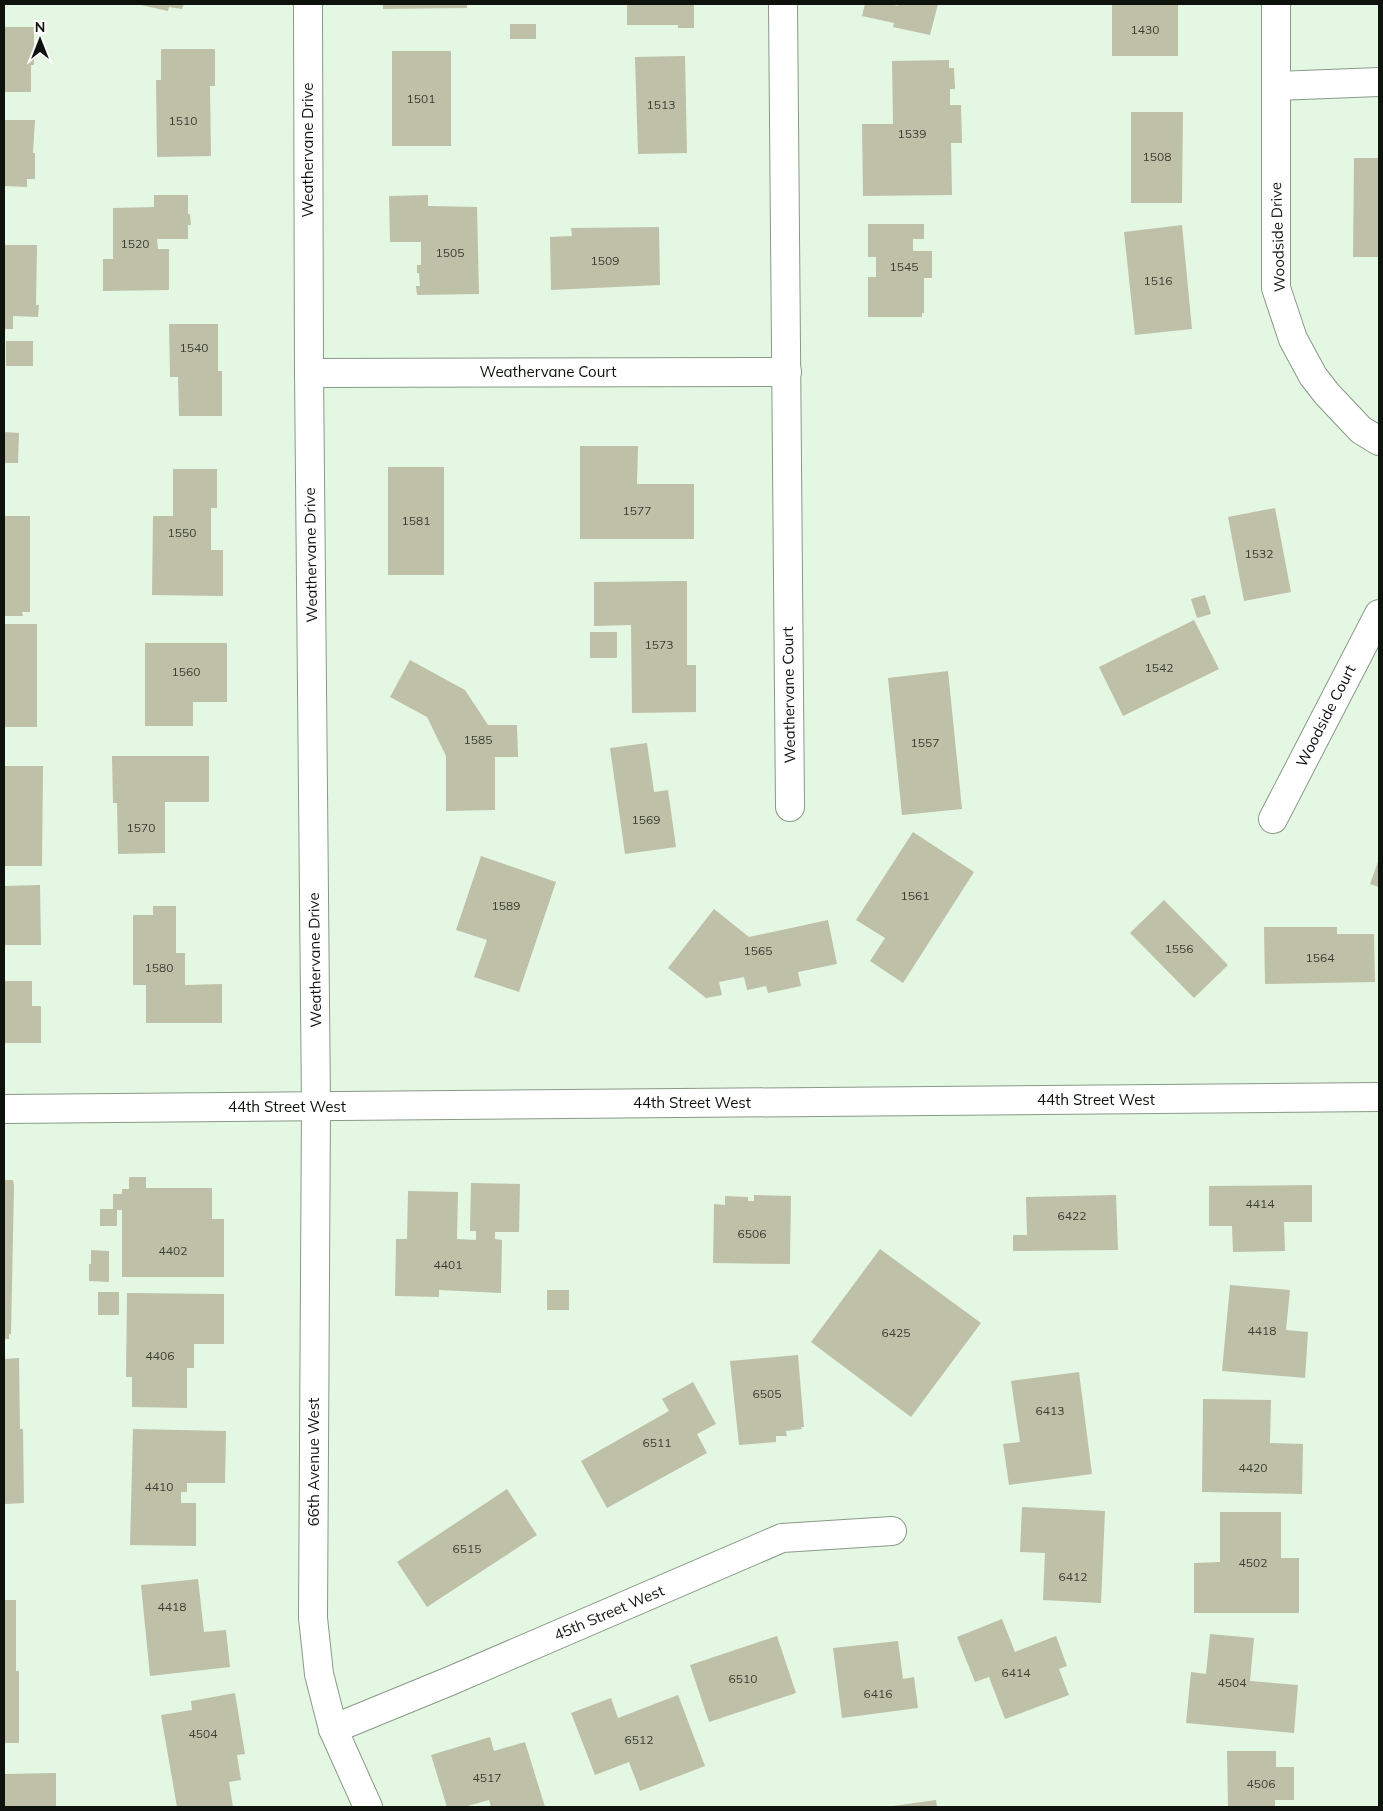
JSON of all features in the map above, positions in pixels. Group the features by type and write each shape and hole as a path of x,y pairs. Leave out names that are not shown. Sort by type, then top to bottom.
{"street":[{"name":"Weathervane Drive","path":"308,4 309,373 316,1106"},
{"name":"Weathervane Court","path":"783,4 790,807"},
{"name":"Woodside Drive","path":"1276,4 1276,288 1293,339 1313,376 1361,430 1379,441"},
{"path":"1276,86 1379,82"},
{"name":"Weathervane Court","path":"309,373 786,372"},
{"name":"Woodside Court","path":"1274,819 1379,614"},
{"name":"44th Street West","path":"4,1109 1379,1097"},
{"name":"66th Avenue West","path":"316,1106 313,1618 319,1674 334,1729 368,1807"},
{"name":"45th Street West","path":"334,1729 782,1538 892,1530"}],"building":[{"path":"136,4 184,4 182,9 169,7 168,11"},
{"path":"383,4 467,4 467,8 383,9"},
{"path":"627,4 694,4 694,28 678,28 678,25 627,25"},
{"path":"865,4 891,4 898,6 898,4 938,4 930,35 893,27 894,23 862,16"},
{"path":"1112,4 1178,4 1178,56 1112,56"},
{"path":"510,24 536,24 536,39 510,39"},
{"path":"4,27 34,27 34,65 31,65 31,92 4,92"},
{"path":"161,49 215,49 215,86 210,86 211,156 157,157 156,80 161,80"},
{"path":"392,51 451,51 451,146 392,146"},
{"path":"685,56 687,153 638,154 635,57"},
{"path":"949,60 949,68 954,68 955,89 950,89 950,105 961,105 962,143 951,143 952,195 863,196 862,124 893,124 892,61"},
{"path":"1131,112 1183,112 1182,203 1131,203"},
{"path":"4,120 35,120 33,153 35,153 35,179 27,179 27,187 4,186"},
{"path":"1354,158 1379,158 1379,257 1353,257"},
{"path":"154,195 188,195 188,214 190,214 191,225 188,225 188,239 157,239 158,249 169,249 169,290 103,291 103,259 113,259 113,208 154,207"},
{"path":"428,195 428,206 477,207 479,294 417,295 416,286 420,286 417,265 421,265 421,242 390,242 389,196"},
{"path":"868,224 924,224 924,239 913,239 913,251 932,251 932,278 924,278 924,313 922,313 922,317 868,317 868,277 876,277 876,257 868,257"},
{"path":"1182,225 1192,329 1135,335 1124,232"},
{"path":"659,227 660,285 551,290 550,237 572,236 571,228"},
{"path":"4,245 37,245 36,305 39,305 38,317 13,316 13,329 4,329"},
{"path":"169,324 218,324 218,371 222,371 222,416 179,416 178,377 170,377"},
{"path":"6,341 33,341 33,366 6,366"},
{"path":"4,432 19,433 18,463 4,463"},
{"path":"580,446 638,446 637,484 694,484 694,539 580,539"},
{"path":"388,467 444,467 444,575 388,575"},
{"path":"173,469 217,469 217,508 211,508 211,550 223,550 223,596 152,595 153,516 173,516"},
{"path":"1275,508 1291,592 1244,601 1228,517"},
{"path":"4,516 30,516 30,612 22,612 23,616 4,616"},
{"path":"687,581 687,665 696,665 696,712 632,713 631,625 594,626 594,582"},
{"path":"1205,595 1211,614 1197,618 1191,599"},
{"path":"1194,620 1219,669 1123,716 1099,667"},
{"path":"4,624 37,624 37,727 4,727"},
{"path":"590,632 617,632 617,658 590,658"},
{"path":"145,643 227,643 227,702 193,702 193,726 145,726"},
{"path":"410,660 465,690 488,725 517,725 518,757 495,757 495,810 446,811 446,756 427,717 390,697"},
{"path":"948,671 962,809 902,815 888,678"},
{"path":"647,743 654,792 668,790 676,847 625,854 610,748"},
{"path":"112,756 209,756 209,802 165,802 165,853 118,854 117,803 113,803"},
{"path":"4,766 43,766 42,866 4,866"},
{"path":"913,832 974,872 903,983 870,961 885,938 856,920"},
{"path":"481,856 556,882 519,992 474,977 487,940 456,930"},
{"path":"1379,859 1379,887 1370,884"},
{"path":"40,885 41,945 4,945 4,886"},
{"path":"1164,900 1228,965 1194,998 1130,933"},
{"path":"153,906 176,906 176,953 185,953 185,985 222,984 222,1023 146,1023 146,985 133,985 133,915 153,915"},
{"path":"714,909 749,937 828,920 837,964 798,972 801,986 768,993 766,986 747,990 744,977 719,982 722,995 706,998 668,968"},
{"path":"1264,927 1337,927 1337,934 1374,934 1375,982 1265,984"},
{"path":"4,981 32,981 32,1006 41,1006 41,1043 4,1043"},
{"path":"129,1177 146,1177 146,1188 212,1188 212,1219 224,1219 224,1277 122,1277 122,1210 117,1210 117,1226 100,1226 100,1209 113,1209 113,1194 122,1194 122,1189 129,1189"},
{"path":"4,1180 13,1180 14,1186 11,1334 9,1334 9,1339 4,1339"},
{"path":"471,1183 520,1184 519,1232 495,1232 495,1239 502,1240 501,1293 439,1290 439,1297 395,1296 396,1239 407,1239 408,1191 458,1192 457,1239 476,1240 476,1231 470,1231"},
{"path":"1312,1185 1312,1222 1284,1222 1285,1251 1233,1252 1232,1226 1209,1226 1209,1186"},
{"path":"754,1195 791,1196 790,1264 713,1263 714,1204 725,1205 725,1196 748,1197 748,1201 754,1201"},
{"path":"1116,1195 1118,1250 1013,1251 1013,1235 1027,1235 1026,1197"},
{"path":"880,1249 981,1323 911,1417 811,1342"},
{"path":"91,1250 109,1251 109,1282 89,1281"},
{"path":"1230,1285 1290,1290 1286,1330 1308,1332 1305,1378 1222,1371"},
{"path":"547,1290 569,1290 569,1310 547,1310"},
{"path":"98,1292 119,1292 119,1315 98,1315"},
{"path":"127,1293 224,1294 224,1344 194,1344 194,1368 187,1368 187,1408 132,1407 132,1377 126,1377"},
{"path":"798,1355 804,1427 801,1427 802,1429 786,1431 787,1436 776,1436 776,1442 739,1445 730,1361"},
{"path":"19,1358 20,1429 23,1429 24,1503 4,1504 4,1359"},
{"path":"1079,1372 1092,1474 1009,1485 1003,1444 1020,1442 1011,1381"},
{"path":"693,1382 716,1424 697,1434 707,1453 607,1508 581,1461 669,1411 662,1399"},
{"path":"1203,1399 1271,1400 1270,1443 1303,1444 1302,1494 1202,1492"},
{"path":"133,1429 226,1431 225,1483 187,1483 187,1492 181,1492 181,1503 196,1503 196,1546 130,1545"},
{"path":"507,1489 537,1535 427,1607 397,1562"},
{"path":"1022,1507 1105,1511 1101,1603 1043,1600 1045,1553 1020,1552"},
{"path":"1220,1512 1281,1512 1281,1558 1299,1558 1299,1613 1194,1613 1194,1563 1220,1562"},
{"path":"198,1579 204,1632 226,1630 230,1667 150,1676 141,1585"},
{"path":"4,1600 16,1600 16,1671 19,1671 19,1743 4,1743"},
{"path":"1002,1619 1015,1652 1056,1636 1067,1666 1059,1669 1069,1695 1005,1719 989,1677 975,1682 957,1637"},
{"path":"1210,1634 1254,1638 1250,1681 1298,1685 1294,1733 1186,1723 1191,1672 1206,1674"},
{"path":"777,1636 796,1693 709,1722 690,1665"},
{"path":"898,1641 903,1679 914,1677 918,1708 842,1718 833,1648"},
{"path":"235,1693 245,1754 237,1755 241,1780 229,1782 233,1807 177,1807 161,1715 192,1710 191,1701"},
{"path":"678,1695 705,1766 640,1791 629,1762 595,1775 571,1713 611,1698 618,1718"},
{"path":"490,1737 494,1751 525,1742 545,1807 491,1807 489,1800 464,1807 447,1807 431,1755"},
{"path":"1227,1751 1276,1751 1276,1767 1294,1767 1294,1800 1275,1800 1275,1807 1228,1807"},
{"path":"56,1773 56,1807 4,1807 4,1774"},
{"path":"936,1800 937,1807 893,1807 893,1806"}]}
